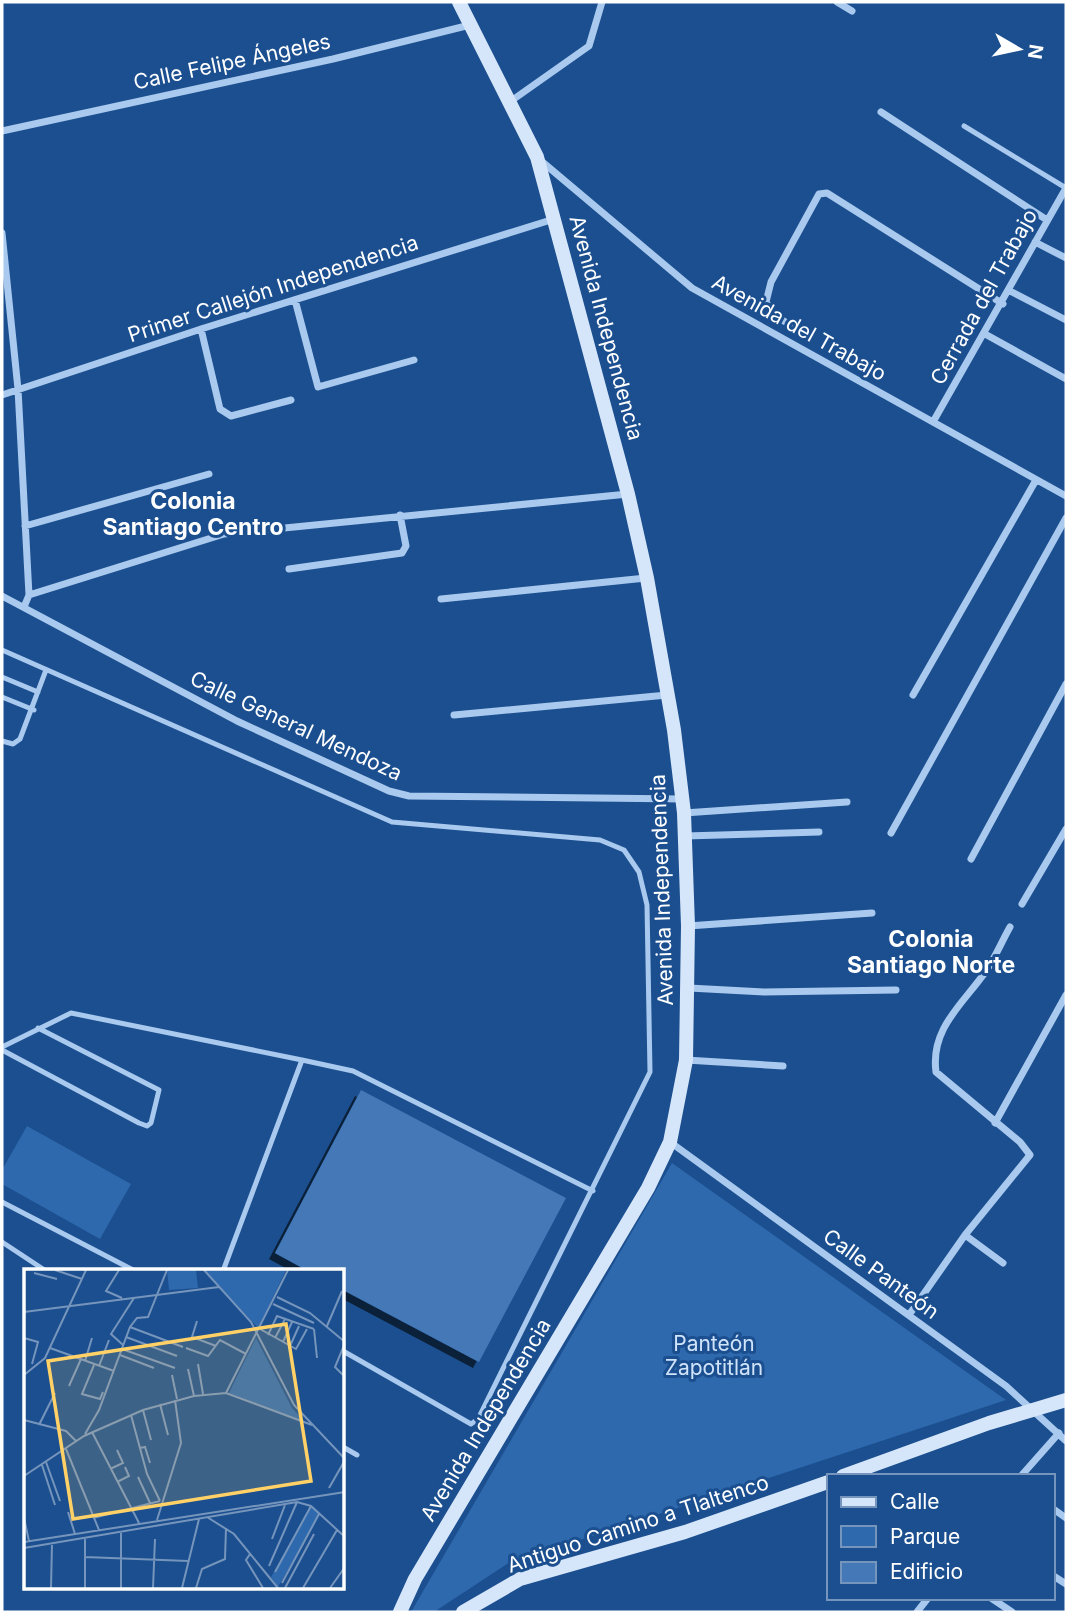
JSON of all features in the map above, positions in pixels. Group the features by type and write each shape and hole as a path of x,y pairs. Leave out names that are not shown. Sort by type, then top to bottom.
{"street":[{"name":"Avenida Independencia","path":"400,1612 415,1579 648,1188 670,1142 686,1060 689,988 684,806 647,578 628,494 537,157 459,2"},
{"path":"511,101 589,46 603,2"},
{"path":"837,2 852,11"},
{"name":"Calle Felipe Ángeles","path":"2,131 332,59 470,24"},
{"path":"881,112 1047,220"},
{"name":"Avenida del Trabajo","path":"537,157 692,288 1066,496"},
{"name":"Cerrada del Trabajo","path":"933,422 1003,304 1066,188"},
{"path":"805,333 775,316 766,302 771,282 819,194 827,193 1003,304"},
{"name":"Primer Callejón Independencia","path":"2,395 201,329 555,218"},
{"path":"2,233 18,389 29,595 24,607"},
{"path":"1035,242 1066,258"},
{"path":"1010,291 1066,320"},
{"path":"295,300 318,387 414,360"},
{"path":"201,329 220,409 225,413 231,416 291,400"},
{"path":"985,334 1066,379"},
{"path":"24,526 209,474"},
{"path":"913,695 1036,480"},
{"path":"29,595 224,534 628,494"},
{"path":"289,569 402,553 406,546 400,515"},
{"path":"891,833 1066,518"},
{"path":"441,598 647,578"},
{"name":"Calle General Mendoza","path":"2,596 237,721 389,791 409,796 684,806 847,802"},
{"path":"971,859 1066,684"},
{"path":"454,715 668,695"},
{"path":"1022,904 1066,829"},
{"path":"685,836 819,832"},
{"path":"688,926 872,913"},
{"path":"909,1315 965,1235 1030,1155 1020,1142 936,1072 934,1059 944,1026 958,1003 986,971 1010,927"},
{"path":"689,988 764,992 896,990"},
{"path":"995,1123 1066,995"},
{"path":"686,1060 783,1066"},
{"name":"Calle Panteón","path":"670,1142 1035,1410 1066,1441"},
{"path":"965,1235 1003,1263"},
{"path":"849,1474 989,1423 1066,1400"},
{"path":"1023,1474 1059,1433"},
{"name":"Antiguo Camino a Tlaltenco","path":"463,1612 520,1579 685,1532 827,1482"},
{"path":"994,1600 1012,1612"}],"lane":[{"path":"964,126 1066,188"},
{"path":"2,650 392,822 600,840 624,849 639,872 648,905 650,1072 478,1419 471,1424 345,1352"},
{"path":"2,741 13,744 20,739 34,710 46,670"},
{"path":"2,677 38,692"},
{"path":"2,697 34,710"},
{"path":"2,1049 38,1028 72,1013 353,1071 593,1191"},
{"path":"2,1049 139,1123 146,1126 151,1123 159,1090 38,1028"},
{"path":"224,1269 302,1060"},
{"path":"2,1202 131,1269"},
{"path":"2,1242 43,1269"},
{"path":"345,1448 357,1455"}],"green space":[{"path":"27,1126 131,1184 100,1239 2,1184 2,1170"},
{"name":"Panteón Zapotitlán","path":"672,1163 1006,1400 507,1564 434,1612 411,1612"}],"building":[{"path":"361,1090 566,1198 479,1362 345,1291 345,1269 304,1269 275,1253"}],"district":[{"name":"Colonia Santiago Centro","path":"193,514"},
{"name":"Colonia Santiago Norte","path":"931,952"}]}
